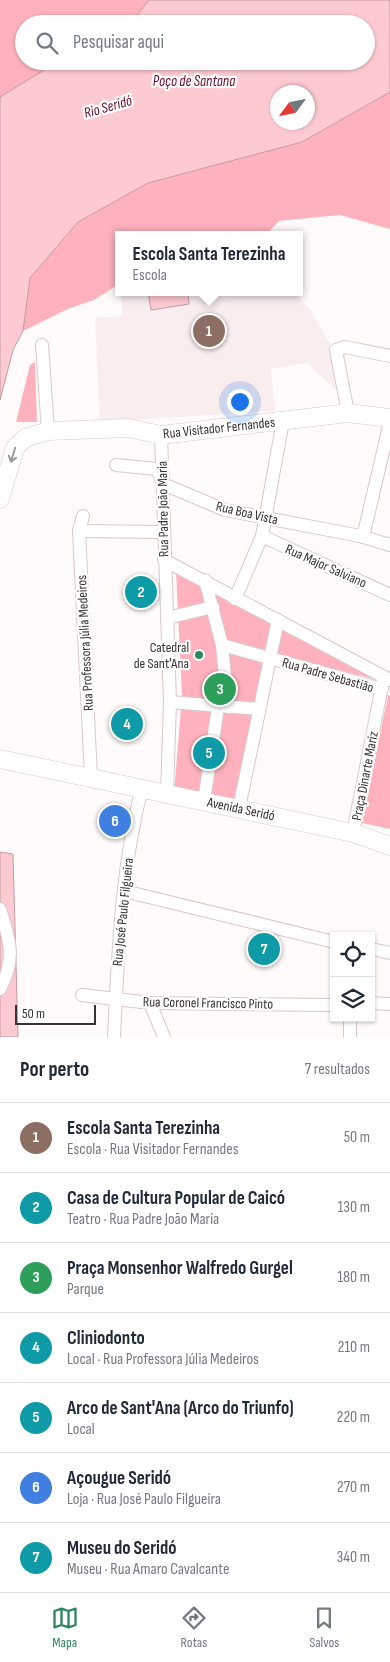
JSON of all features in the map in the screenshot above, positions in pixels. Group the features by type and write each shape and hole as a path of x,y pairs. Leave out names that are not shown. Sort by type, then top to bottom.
{"main road":[{"name":"Rua Visitador Fernandes","path":"0,499 15,448 24,438 48,431 128,428 161,435 348,413 390,418"},
{"name":"Avenida Seridó","path":"0,759 91,774 142,788 354,833 390,846"}],"street":[{"path":"42,345 48,431"},
{"path":"348,413 336,350 345,348 390,356"},
{"path":"235,599 262,536 283,421"},
{"path":"363,537 390,422"},
{"name":"Rua Padre João Maria","path":"161,435 162,532 170,702 167,793"},
{"name":"Rua Boa Vista","path":"116,465 157,469 163,484 225,510 363,537 390,545"},
{"name":"Rua Professora Júlia Medeiros","path":"84,516 79,531 91,774"},
{"path":"79,531 162,532"},
{"name":"Rua Major Salviano","path":"262,536 390,595"},
{"name":"Rua Padre Sebastião","path":"164,560 278,620 385,682"},
{"path":"204,801 223,707 222,645 205,580"},
{"path":"167,618 213,607"},
{"name":"Rua Padre Sebastião","path":"278,620 271,659 385,682"},
{"path":"222,645 271,659 239,808"},
{"name":"Praça Dinarte Mariz","path":"354,833 385,682"},
{"path":"170,702 259,709"},
{"name":"Rua José Paulo Filgueira","path":"114,1037 124,891 142,788"},
{"path":"124,891 330,941"},
{"path":"0,909 11,953 7,975 0,989"},
{"path":"375,950 390,953"},
{"name":"Rua Coronel Francisco Pinto","path":"82,995 150,1003 330,1005"},
{"path":"150,1003 164,1037"},
{"path":"375,1003 390,1004"},
{"path":"350,1022 350,1037"}],"shaded area":[{"path":"0,0 149,0 137,15 15,15 15,70 44,70 0,97"},
{"path":"390,92 390,229 340,215 279,221 270,231 115,231 115,287 94,300 70,308 23,331 30,278 78,222 148,183 302,142"},
{"path":"120,296 298,296 310,309 330,344 337,391 307,363 271,369 275,411 100,422 95,318 123,316"},
{"path":"35,362 37,422 16,422 30,365"},
{"path":"176,571 390,683 264,651 252,723 233,804 174,793 182,696"},
{"path":"388,695 390,695 390,829 362,823"}],"water":[{"path":"149,0 390,0 390,92 302,142 148,183 78,222 30,278 23,331 13,350 0,400 0,97 44,70 375,70 375,15 137,15"},
{"path":"149,296 188,296 189,304 151,310"},
{"path":"0,852 13,854 18,1037 0,1037"}],"place":[{"name":"Escola Santa Terezinha","path":"209,331"},
{"name":"Casa de Cultura Popular de Caicó","path":"141,592"},
{"name":"Catedral de Sant'Ana","path":"199,655"},
{"name":"Praça Monsenhor Walfredo Gurgel","path":"220,689"},
{"name":"Cliniodonto","path":"127,724"},
{"name":"Arco de Sant'Ana (Arco do Triunfo)","path":"209,753"},
{"name":"Açougue Seridó","path":"115,821"},
{"name":"Museu do Seridó","path":"264,949"}],"water label":[{"name":"Poço de Santana","path":"194,81"},
{"name":"Rio Seridó","path":"108,107"}]}
